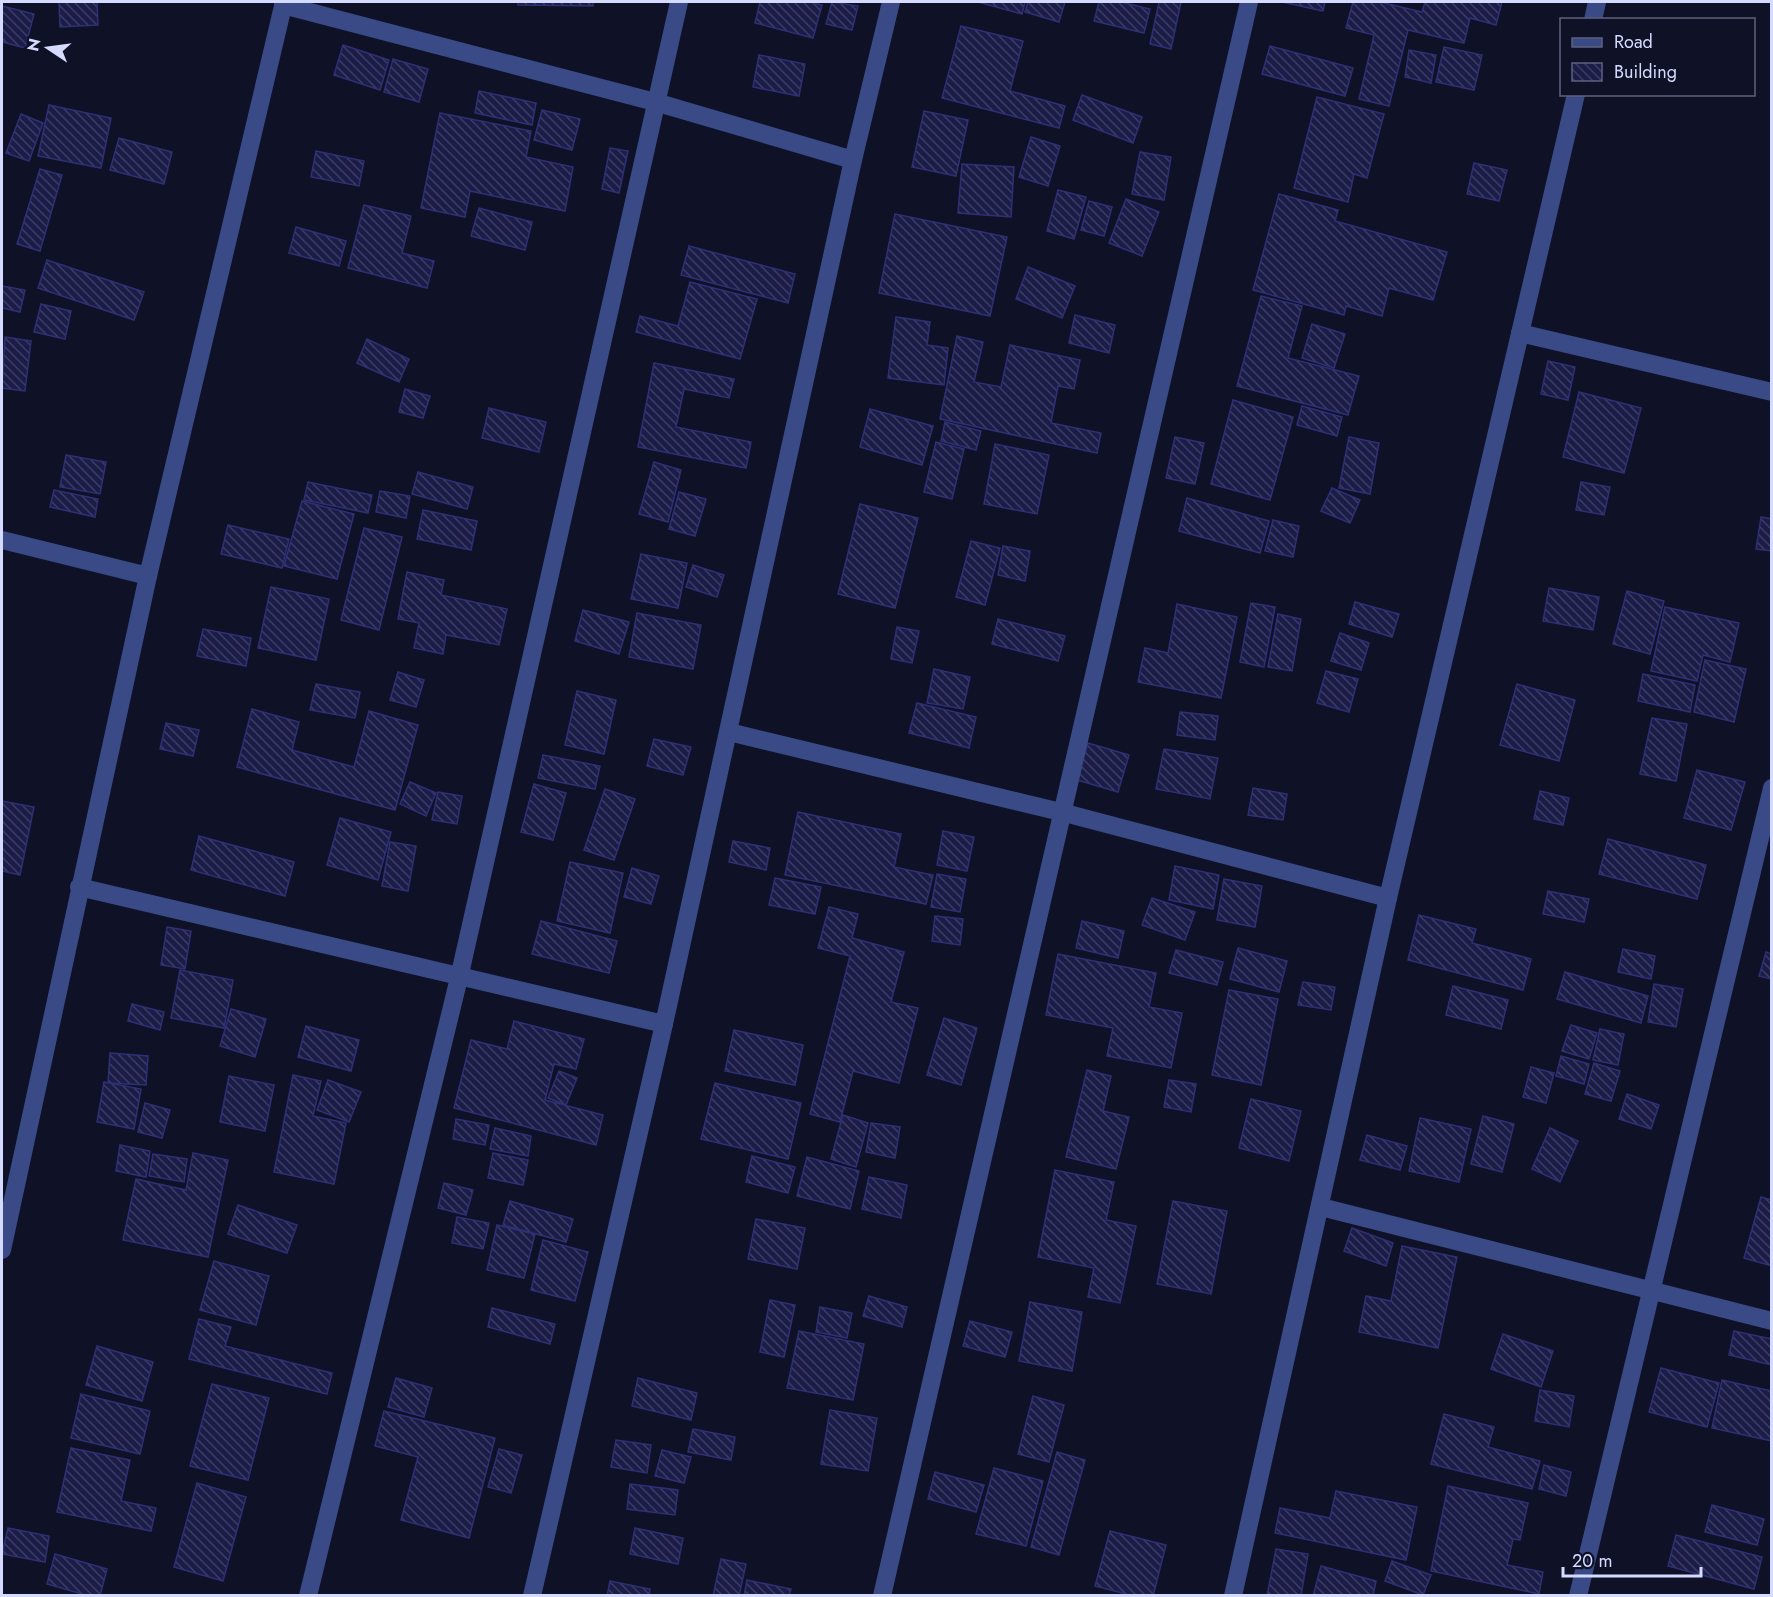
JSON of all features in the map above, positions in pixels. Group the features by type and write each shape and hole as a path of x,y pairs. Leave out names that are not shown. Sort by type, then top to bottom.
{"street":[{"path":"308,1596 459,978 679,2"},
{"path":"532,1596 664,1024 853,159 891,2"},
{"path":"882,1596 1249,2"},
{"path":"1594,18 1598,2"},
{"path":"2,1250 148,576 284,3 655,102 853,159"},
{"path":"1233,1596 1388,898 1576,96"},
{"path":"1520,333 1772,392"},
{"path":"2,540 148,576"},
{"path":"729,732 1061,812 1388,898"},
{"path":"1578,1596 1649,1292 1772,788"},
{"path":"79,887 459,978 664,1024"},
{"path":"1321,1207 1649,1292 1772,1321"}],"building":[{"path":"59,2 97,2 98,25 60,27"},
{"path":"518,2 593,2 593,6 518,5"},
{"path":"760,2 809,2 822,5 813,38 755,23"},
{"path":"832,2 858,6 852,30 826,24"},
{"path":"978,2 1025,2 1022,14"},
{"path":"1028,2 1065,2 1059,22 1025,12"},
{"path":"1099,2 1121,2 1150,9 1144,33 1094,21"},
{"path":"1159,2 1181,2 1171,49 1150,44"},
{"path":"1282,2 1325,2 1323,11"},
{"path":"1353,2 1380,2 1422,12 1425,2 1502,2 1496,25 1470,18 1464,43 1408,30 1389,106 1359,99 1374,35 1346,28"},
{"path":"2,6 34,14 25,48 2,42"},
{"path":"961,26 1023,41 1010,91 1065,106 1059,128 942,98"},
{"path":"343,45 389,60 380,90 334,75"},
{"path":"1270,46 1353,68 1345,96 1262,74"},
{"path":"1444,47 1482,55 1474,90 1436,82"},
{"path":"1409,50 1436,55 1431,83 1405,77"},
{"path":"759,55 805,64 799,96 753,87"},
{"path":"393,59 428,69 419,102 384,92"},
{"path":"479,91 536,103 532,125 475,113"},
{"path":"1082,95 1142,117 1133,143 1073,120"},
{"path":"1317,97 1384,114 1367,178 1354,174 1348,202 1294,188"},
{"path":"49,105 111,118 101,168 38,156"},
{"path":"542,110 580,119 572,150 534,140"},
{"path":"924,111 968,120 956,176 912,167"},
{"path":"440,113 531,131 526,157 573,167 565,211 470,191 465,217 421,208"},
{"path":"21,114 43,123 29,161 6,153"},
{"path":"1031,137 1060,146 1048,186 1019,177"},
{"path":"119,138 172,152 164,184 110,170"},
{"path":"610,148 628,151 619,193 602,189"},
{"path":"316,151 364,161 359,186 311,177"},
{"path":"1140,152 1171,157 1164,200 1132,194"},
{"path":"1474,163 1507,170 1499,201 1467,194"},
{"path":"962,164 1014,167 1011,217 958,213"},
{"path":"40,169 62,175 40,251 17,244"},
{"path":"1058,190 1086,197 1074,239 1047,231"},
{"path":"1279,194 1338,210 1335,221 1447,252 1433,300 1389,288 1382,316 1346,306 1344,315 1253,290"},
{"path":"1126,199 1159,212 1142,256 1109,243"},
{"path":"1089,201 1112,207 1104,236 1081,230"},
{"path":"364,205 411,216 402,253 434,261 427,288 348,268"},
{"path":"479,208 532,222 525,250 471,236"},
{"path":"895,214 1007,237 990,316 879,293"},
{"path":"296,227 346,241 339,266 289,253"},
{"path":"689,246 795,274 788,303 681,275"},
{"path":"47,260 144,292 134,320 38,288"},
{"path":"1028,267 1075,286 1062,318 1016,299"},
{"path":"690,282 757,299 740,359 636,332 640,316 678,326"},
{"path":"2,286 25,290 20,312 2,308"},
{"path":"1261,296 1302,306 1288,358 1359,376 1348,415 1237,386"},
{"path":"41,304 71,311 65,339 34,332"},
{"path":"1075,315 1115,325 1109,353 1069,343"},
{"path":"896,317 930,322 927,345 948,348 944,385 888,378"},
{"path":"1312,324 1345,334 1334,368 1302,358"},
{"path":"957,336 983,342 974,382 1001,387 1010,345 1080,360 1074,389 1058,386 1051,423 1101,433 1097,453 940,419"},
{"path":"5,337 31,341 25,391 2,388"},
{"path":"367,339 409,359 399,382 357,363"},
{"path":"1548,361 1575,367 1568,400 1541,394"},
{"path":"654,363 734,379 729,398 684,389 676,427 751,442 746,468 638,447"},
{"path":"405,389 430,396 423,418 399,412"},
{"path":"1579,392 1641,408 1624,473 1563,457"},
{"path":"1233,400 1293,417 1270,500 1211,484"},
{"path":"1302,406 1342,417 1337,436 1297,425"},
{"path":"489,408 546,422 539,452 482,438"},
{"path":"870,409 933,426 922,465 860,447"},
{"path":"945,422 981,431 976,450 941,441"},
{"path":"1175,437 1204,443 1195,484 1166,478"},
{"path":"1349,437 1379,443 1370,494 1339,488"},
{"path":"936,442 964,449 952,499 924,492"},
{"path":"995,444 1049,455 1037,514 984,504"},
{"path":"66,455 106,462 100,494 60,487"},
{"path":"654,462 681,470 668,522 639,514"},
{"path":"418,472 473,487 467,509 412,494"},
{"path":"308,482 372,495 368,513 304,500"},
{"path":"1581,482 1610,487 1604,515 1576,510"},
{"path":"1332,488 1360,500 1350,523 1321,511"},
{"path":"54,490 98,499 95,517 50,507"},
{"path":"380,491 410,496 406,518 376,512"},
{"path":"679,492 706,499 695,536 669,529"},
{"path":"1187,498 1269,521 1260,553 1179,531"},
{"path":"302,501 354,514 337,579 284,566"},
{"path":"860,504 918,518 895,608 838,594"},
{"path":"423,510 477,521 471,550 417,539"},
{"path":"1761,517 1772,519 1772,551 1756,549"},
{"path":"1273,520 1299,526 1293,557 1265,551"},
{"path":"228,525 289,539 282,568 221,554"},
{"path":"364,528 402,537 379,630 341,620"},
{"path":"971,541 1000,548 985,605 956,597"},
{"path":"1003,546 1030,551 1025,581 998,575"},
{"path":"641,554 687,563 678,608 631,599"},
{"path":"693,565 724,575 717,597 686,587"},
{"path":"407,572 444,580 441,595 507,609 499,645 446,635 443,654 414,648 419,623 398,619"},
{"path":"271,587 329,599 316,660 258,648"},
{"path":"1549,588 1599,597 1593,630 1543,621"},
{"path":"1627,591 1664,601 1650,654 1613,644"},
{"path":"1355,602 1399,614 1392,637 1349,624"},
{"path":"1251,603 1275,607 1264,667 1240,662"},
{"path":"1177,604 1237,617 1221,698 1138,682 1145,648 1168,653"},
{"path":"1665,607 1739,623 1730,662 1703,655 1697,681 1651,671"},
{"path":"583,610 629,622 619,654 575,641"},
{"path":"637,613 701,625 693,669 629,657"},
{"path":"1278,614 1301,619 1292,671 1268,667"},
{"path":"998,619 1065,636 1058,661 992,644"},
{"path":"897,627 919,631 912,663 891,659"},
{"path":"203,629 251,638 246,666 197,656"},
{"path":"1340,633 1369,643 1361,670 1331,661"},
{"path":"1705,660 1746,669 1734,722 1694,712"},
{"path":"934,669 970,677 963,709 927,703"},
{"path":"1326,671 1358,679 1349,712 1317,703"},
{"path":"398,672 424,680 416,707 390,700"},
{"path":"1643,674 1695,685 1690,712 1638,701"},
{"path":"316,684 360,692 355,718 310,710"},
{"path":"1517,684 1575,700 1559,761 1500,745"},
{"path":"577,691 616,700 604,754 565,745"},
{"path":"917,703 976,717 969,748 909,733"},
{"path":"252,709 299,722 292,750 354,767 369,711 418,725 395,810 237,767"},
{"path":"1180,712 1218,716 1215,740 1177,735"},
{"path":"1652,718 1687,724 1676,781 1640,774"},
{"path":"166,723 199,730 193,756 160,749"},
{"path":"654,739 691,747 683,775 647,766"},
{"path":"1088,743 1129,755 1118,792 1077,780"},
{"path":"1164,749 1218,758 1210,799 1156,789"},
{"path":"543,755 600,766 595,789 538,778"},
{"path":"1697,770 1745,782 1731,830 1684,818"},
{"path":"410,782 436,793 426,816 400,804"},
{"path":"534,784 566,793 553,840 521,832"},
{"path":"1253,788 1287,794 1283,820 1248,815"},
{"path":"605,789 635,799 614,860 584,850"},
{"path":"1540,791 1569,798 1563,825 1534,819"},
{"path":"438,792 462,796 457,824 432,820"},
{"path":"2,801 34,807 20,875 2,871"},
{"path":"798,812 901,834 894,867 933,875 926,904 785,875"},
{"path":"340,818 391,832 378,880 327,865"},
{"path":"943,831 974,837 967,871 937,865"},
{"path":"199,836 294,862 285,896 191,870"},
{"path":"1608,839 1706,865 1697,899 1599,874"},
{"path":"733,841 770,848 766,870 729,862"},
{"path":"390,842 416,846 408,891 382,886"},
{"path":"570,862 623,873 610,933 557,921"},
{"path":"1175,866 1219,875 1213,909 1169,900"},
{"path":"632,868 659,876 651,904 624,897"},
{"path":"937,874 966,879 960,912 931,907"},
{"path":"775,878 821,887 815,914 769,905"},
{"path":"1224,879 1262,886 1255,927 1217,920"},
{"path":"1548,891 1589,899 1584,922 1543,914"},
{"path":"1152,898 1195,912 1185,940 1142,925"},
{"path":"829,907 858,914 852,938 904,952 891,1002 918,1008 899,1083 853,1071 840,1122 810,1114 850,956 818,948"},
{"path":"1419,915 1476,929 1472,943 1531,959 1523,990 1408,960"},
{"path":"935,916 963,919 960,945 932,941"},
{"path":"541,921 617,941 609,973 532,954"},
{"path":"1082,921 1124,931 1118,958 1076,948"},
{"path":"167,927 191,931 185,969 161,965"},
{"path":"1238,948 1287,961 1279,992 1230,979"},
{"path":"1623,949 1655,956 1651,979 1618,972"},
{"path":"1176,950 1223,962 1217,985 1169,973"},
{"path":"1766,952 1772,954 1772,979 1759,976"},
{"path":"1058,954 1156,973 1149,1007 1182,1013 1171,1068 1107,1056 1113,1028 1046,1015"},
{"path":"180,970 233,980 224,1028 171,1018"},
{"path":"1565,972 1648,996 1641,1023 1557,999"},
{"path":"1303,982 1335,987 1331,1010 1298,1005"},
{"path":"1654,984 1683,989 1676,1027 1648,1022"},
{"path":"1453,986 1508,1000 1501,1029 1446,1015"},
{"path":"1229,990 1278,999 1261,1085 1212,1075"},
{"path":"132,1004 164,1012 160,1030 128,1021"},
{"path":"231,1009 266,1019 255,1057 220,1046"},
{"path":"944,1018 977,1028 961,1085 927,1075"},
{"path":"514,1021 584,1039 576,1069 554,1064 545,1100 603,1115 596,1145 454,1108 471,1040 507,1049"},
{"path":"1571,1025 1597,1033 1589,1059 1562,1051"},
{"path":"306,1026 359,1040 351,1071 298,1057"},
{"path":"1600,1029 1624,1034 1618,1065 1593,1060"},
{"path":"734,1030 803,1045 795,1085 725,1071"},
{"path":"110,1053 148,1056 146,1085 108,1083"},
{"path":"1561,1056 1589,1064 1584,1084 1556,1076"},
{"path":"1594,1063 1620,1071 1611,1101 1585,1094"},
{"path":"1531,1067 1554,1073 1546,1103 1523,1097"},
{"path":"1087,1070 1111,1076 1103,1111 1129,1117 1116,1169 1066,1157"},
{"path":"559,1071 577,1078 566,1105 548,1098"},
{"path":"293,1075 321,1081 313,1116 346,1123 334,1184 274,1172"},
{"path":"229,1076 274,1085 265,1131 220,1122"},
{"path":"328,1080 361,1092 349,1122 317,1110"},
{"path":"1169,1080 1196,1084 1191,1112 1164,1107"},
{"path":"104,1082 141,1089 134,1129 97,1122"},
{"path":"715,1083 801,1103 788,1159 701,1139"},
{"path":"1627,1094 1659,1105 1651,1129 1619,1119"},
{"path":"1251,1099 1301,1111 1289,1161 1239,1148"},
{"path":"145,1103 170,1110 162,1138 138,1132"},
{"path":"843,1115 868,1123 856,1167 831,1159"},
{"path":"1483,1116 1514,1124 1502,1172 1471,1164"},
{"path":"1420,1118 1471,1129 1459,1182 1409,1171"},
{"path":"456,1119 489,1125 485,1145 453,1139"},
{"path":"871,1123 900,1127 895,1158 866,1152"},
{"path":"495,1128 531,1136 528,1156 490,1149"},
{"path":"1550,1128 1578,1141 1560,1182 1532,1169"},
{"path":"1367,1135 1407,1146 1400,1170 1360,1160"},
{"path":"120,1145 150,1151 146,1177 116,1171"},
{"path":"193,1153 228,1160 208,1257 123,1240 136,1179 186,1190"},
{"path":"493,1153 528,1160 523,1185 488,1178"},
{"path":"153,1154 187,1159 184,1182 149,1176"},
{"path":"752,1156 795,1167 788,1193 746,1182"},
{"path":"807,1157 859,1171 850,1209 797,1196"},
{"path":"1055,1170 1114,1182 1106,1220 1136,1226 1120,1303 1088,1297 1094,1268 1038,1257"},
{"path":"869,1177 907,1185 901,1218 862,1209"},
{"path":"444,1183 473,1190 466,1215 438,1208"},
{"path":"1761,1197 1772,1200 1772,1266 1744,1258"},
{"path":"510,1201 573,1219 566,1242 503,1225"},
{"path":"1173,1201 1227,1211 1211,1294 1157,1284"},
{"path":"238,1205 297,1225 287,1253 228,1234"},
{"path":"457,1217 489,1223 483,1249 452,1243"},
{"path":"756,1219 805,1228 797,1269 748,1259"},
{"path":"497,1225 535,1234 524,1278 487,1270"},
{"path":"1352,1228 1393,1243 1386,1266 1344,1251"},
{"path":"543,1240 588,1252 575,1301 531,1290"},
{"path":"1402,1246 1457,1257 1438,1348 1359,1332 1366,1296 1391,1301"},
{"path":"214,1261 269,1276 256,1325 200,1310"},
{"path":"869,1296 907,1307 902,1327 863,1316"},
{"path":"770,1300 795,1305 784,1357 760,1352"},
{"path":"1030,1302 1082,1312 1072,1371 1019,1361"},
{"path":"820,1307 852,1313 847,1338 816,1332"},
{"path":"492,1308 555,1324 550,1344 488,1327"},
{"path":"199,1319 231,1327 225,1346 332,1373 327,1394 189,1359"},
{"path":"970,1321 1012,1332 1005,1357 963,1346"},
{"path":"799,1331 864,1344 853,1400 787,1388"},
{"path":"1734,1331 1772,1339 1772,1365 1729,1355"},
{"path":"1503,1334 1553,1351 1541,1387 1491,1369"},
{"path":"97,1346 153,1362 142,1401 86,1385"},
{"path":"1661,1368 1719,1383 1707,1427 1649,1412"},
{"path":"396,1378 432,1388 424,1417 388,1407"},
{"path":"638,1378 697,1393 691,1420 632,1406"},
{"path":"1722,1380 1772,1391 1772,1441 1712,1428"},
{"path":"212,1384 269,1398 248,1480 190,1466"},
{"path":"1540,1390 1574,1396 1569,1427 1535,1421"},
{"path":"81,1394 150,1411 140,1454 71,1438"},
{"path":"1033,1396 1064,1405 1049,1462 1018,1454"},
{"path":"830,1410 877,1418 868,1471 821,1464"},
{"path":"384,1411 495,1438 469,1538 401,1520 418,1457 375,1446"},
{"path":"1444,1414 1494,1427 1488,1447 1540,1461 1532,1489 1431,1464"},
{"path":"693,1429 735,1437 731,1460 688,1452"},
{"path":"616,1440 651,1445 647,1473 611,1467"},
{"path":"71,1448 130,1460 121,1501 156,1508 151,1531 57,1512"},
{"path":"499,1449 522,1455 511,1493 488,1487"},
{"path":"662,1450 691,1457 684,1483 655,1476"},
{"path":"1057,1452 1085,1460 1059,1555 1031,1547"},
{"path":"1544,1465 1571,1472 1566,1496 1539,1489"},
{"path":"994,1468 1043,1481 1026,1546 976,1534"},
{"path":"935,1472 984,1485 976,1512 928,1499"},
{"path":"197,1483 246,1497 223,1581 174,1567"},
{"path":"630,1484 678,1490 675,1515 627,1509"},
{"path":"1448,1486 1528,1503 1520,1540 1513,1539 1507,1565 1543,1572 1539,1594 1431,1571"},
{"path":"1336,1491 1417,1507 1406,1560 1275,1533 1280,1508 1330,1518"},
{"path":"1712,1505 1764,1519 1757,1545 1705,1532"},
{"path":"8,1528 49,1536 45,1562 2,1554"},
{"path":"635,1528 683,1538 678,1564 630,1554"},
{"path":"1110,1531 1166,1545 1153,1596 1134,1596 1095,1586"},
{"path":"1676,1535 1762,1557 1754,1589 1668,1566"},
{"path":"1276,1549 1308,1554 1301,1596 1267,1596"},
{"path":"55,1554 107,1569 100,1596 89,1596 47,1584"},
{"path":"721,1559 746,1564 739,1596 713,1596"},
{"path":"1392,1561 1431,1575 1423,1595 1385,1581"},
{"path":"1321,1566 1376,1581 1373,1596 1313,1596"},
{"path":"747,1580 791,1589 789,1596 744,1596"},
{"path":"610,1581 650,1589 649,1596 607,1596"}]}
